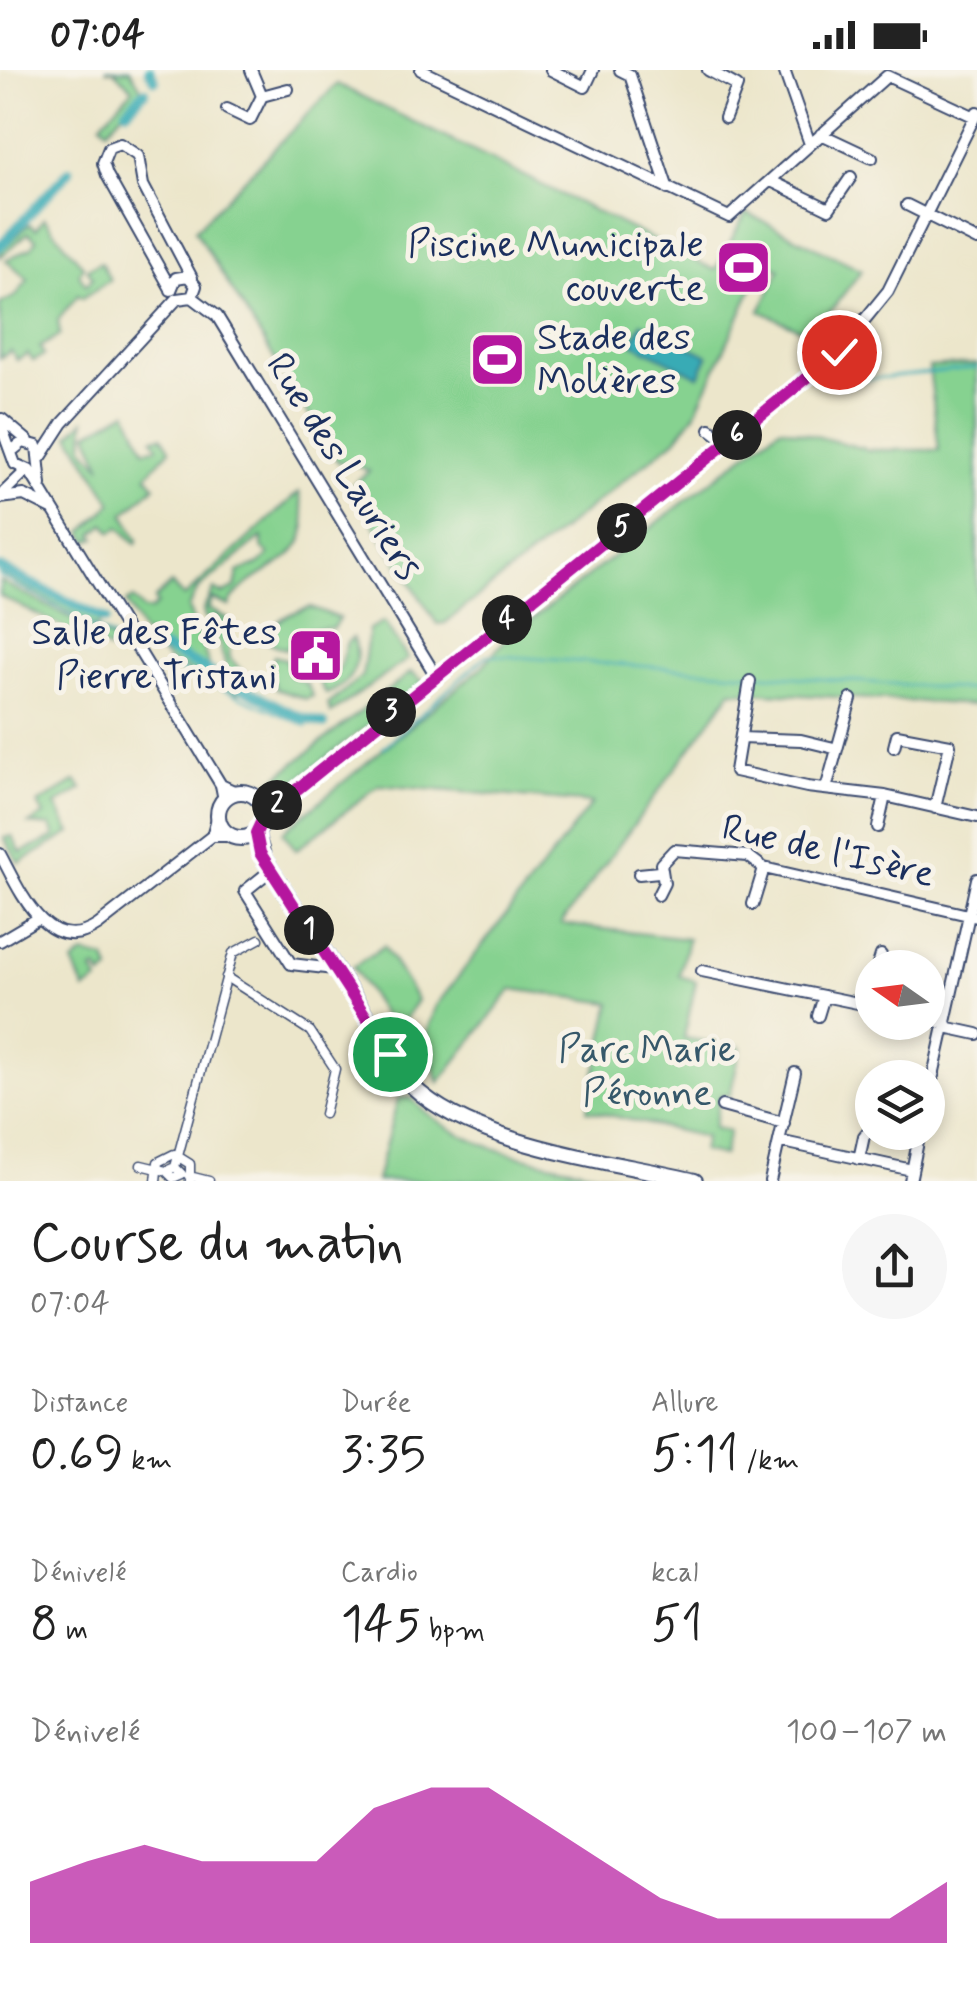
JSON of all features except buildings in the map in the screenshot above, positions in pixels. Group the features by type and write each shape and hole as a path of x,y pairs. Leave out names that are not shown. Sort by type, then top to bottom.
{"street":[{"path":"251,70 262,96"},
{"path":"212,836 243,836 268,810 846,346 888,291 976,114 887,76 729,218 421,70"},
{"path":"550,70 585,87 593,70"},
{"path":"620,70 630,75 668,189"},
{"path":"708,70 737,86 725,118"},
{"path":"784,70 810,144"},
{"path":"227,109 250,120 262,96 288,89"},
{"path":"821,134 872,158"},
{"path":"120,144 138,156 143,184 196,290 192,297 174,294 106,175 103,164 109,148 120,144"},
{"path":"771,180 829,209 852,178"},
{"path":"907,205 977,240"},
{"path":"0,495 41,459 62,424 174,294 176,278 192,278"},
{"name":"Rue des Lauriers","path":"192,297 217,316 436,676"},
{"path":"0,420 40,449 41,488"},
{"path":"0,420 15,464 0,495"},
{"path":"13,450 62,424"},
{"path":"710,429 727,442"},
{"path":"15,464 28,470 41,488 227,792"},
{"path":"0,495 31,496 54,510"},
{"path":"750,681 741,738 732,762 735,771 885,796 977,818"},
{"path":"826,789 834,748 841,740 851,699"},
{"path":"894,747 897,735 906,733 950,745 935,808"},
{"path":"741,738 801,740 834,748"},
{"path":"227,792 251,794 268,810"},
{"path":"0,854 37,919 64,934 92,930 212,836 227,792"},
{"path":"878,826 885,796"},
{"path":"218,815 222,828 243,836 260,853 412,1086 454,1119 490,1132 695,1181"},
{"name":"Rue de l'Isère","path":"660,872 664,858 674,850 748,856 764,868 973,916"},
{"path":"753,904 764,868"},
{"path":"271,870 245,891 291,964 334,969"},
{"path":"639,874 660,872 664,883 658,895"},
{"path":"937,1060 973,916 977,880"},
{"path":"0,941 37,919"},
{"path":"178,1176 178,1155 233,953 260,939"},
{"path":"702,971 855,1002"},
{"path":"226,977 310,1031 335,1069 324,1114"},
{"path":"818,1016 824,996"},
{"path":"946,1025 977,1034"},
{"path":"770,1181 791,1102 788,1088 794,1072"},
{"path":"722,1106 784,1123"},
{"path":"779,1142 911,1176 916,1150"},
{"path":"859,1160 861,1150"},
{"path":"156,1181 155,1168 162,1158 178,1155 190,1164 178,1176"},
{"path":"141,1164 209,1181"}],"green space":[{"path":"113,70 130,70 143,91 107,129 101,123 133,89"},
{"name":"Stade des Molières","path":"337,84 715,270 746,213 862,270 812,335 760,311 780,269 764,262 695,414 676,439 445,623 437,624 350,487 369,471 350,462 338,462 195,230"},
{"path":"44,218 83,266 79,274 86,285 93,278 87,268 101,262 110,280 82,298 78,295 58,320 60,335 40,347 44,355 33,361 28,354 17,360 11,351 0,358 0,304 17,295 28,279 6,260 32,247 36,239 28,233 0,257 0,251 29,224 36,229"},
{"name":"Parc Marie Péronne","path":"977,364 977,705 732,691 561,924 688,939 679,976 696,981 684,1038 741,1047 730,1095 720,1095 714,1128 729,1131 723,1156 702,1151 705,1137 587,1110 611,1003 512,989 439,1083 424,1039 435,1007 592,803 379,785 296,850 283,832 481,668 504,641 781,427 869,450 939,450 929,367"},
{"path":"127,411 145,450 158,447 153,438 162,436 170,449 147,475 155,486 124,514 138,540 136,544 119,527 112,532 105,524 93,534 96,538 88,541 83,532 112,503 70,435 85,420 84,448 102,467 88,433"},
{"path":"299,492 305,523 299,545 246,585 229,606 212,599 208,609 227,618 230,658 250,680 227,669 215,631 222,624 216,617 205,619 203,610 214,589 222,594 235,588 238,572 260,564 269,555 262,547 262,537 198,589 188,608 211,670 240,690 238,694 170,662 151,644 151,634 143,634 126,603 133,599 143,610 151,610 157,604 154,600 171,584 184,597"},
{"path":"0,570 101,622 96,627 0,575"},
{"path":"0,581 112,640 109,650 0,596"},
{"path":"310,607 339,618 333,628 308,629 285,649 268,642 277,622"},
{"path":"384,622 408,659 331,713 328,705 362,676 369,630"},
{"path":"353,638 357,656 353,672 342,685 326,694 320,683 338,671 347,642"},
{"path":"274,656 286,659 290,676 307,684 313,696 306,699 276,689 270,670"},
{"path":"411,672 424,682 269,802 262,795 263,788"},
{"path":"76,781 82,789 56,805 71,833 19,863 4,838 12,836 21,853 55,837 51,826 29,824 44,815 38,804"},
{"path":"384,946 417,1000 395,1034 353,967"},
{"path":"83,954 106,959 110,971 102,977 97,968 93,970 98,981 85,990 73,963"},
{"path":"398,1098 411,1098 433,1118 487,1146 639,1181 376,1181"}],"water":[{"path":"642,323 708,356 699,376 632,343"}],"waterway":[{"path":"149,70 155,80"},
{"path":"127,110 145,91"},
{"path":"0,246 69,171"},
{"path":"840,382 977,368"},
{"path":"0,568 105,620"},
{"path":"0,576 115,639"},
{"path":"163,648 300,717 324,724"},
{"path":"383,748 487,655 977,690"},
{"path":"167,665 307,726"}],"place":[{"name":"Piscine Municipale couverte","path":"743,267"},
{"name":"Stade des Molières","path":"498,360"},
{"name":"Salle des Fêtes Pierre Tristani","path":"316,655"}],"route":[{"path":"390,1054 260,853 256,833 264,816 839,352"}]}
